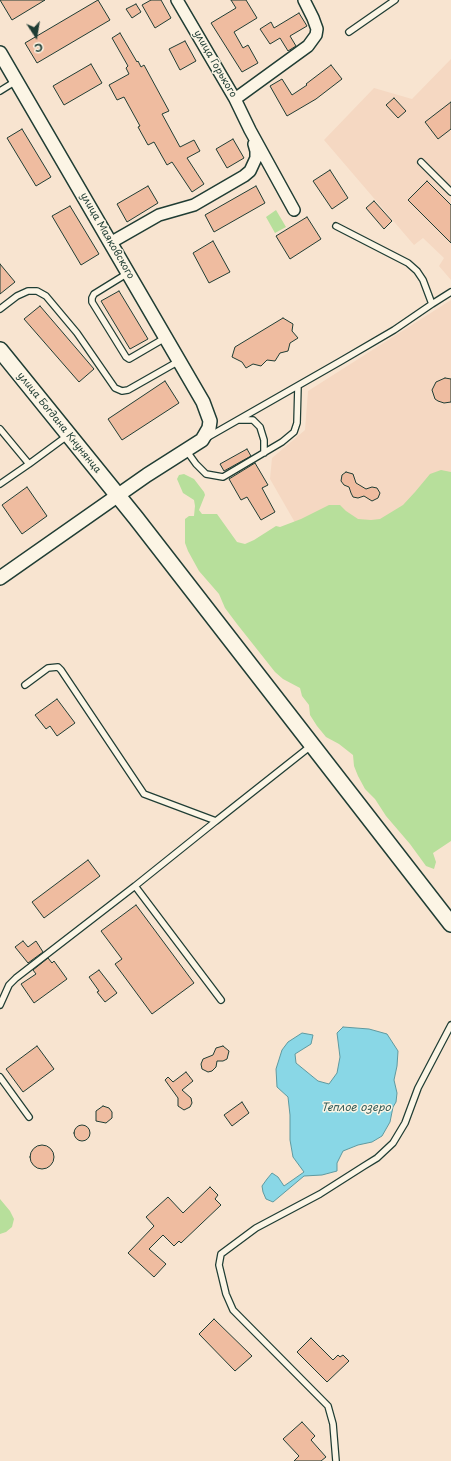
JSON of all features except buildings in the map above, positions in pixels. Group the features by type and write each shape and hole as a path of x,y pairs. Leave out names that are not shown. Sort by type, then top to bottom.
{"main road":[{"name":"улица Богдана Кнунянца","path":"0,350 118,495 451,924"}],"street":[{"name":"улица Горького","path":"178,0 235,99 250,130 294,210"},
{"path":"235,99 308,46 316,35 317,29 304,0"},
{"name":"улица Маяковского","path":"0,53 203,402 210,421 209,428 202,440"},
{"name":"улица Горького","path":"110,243 159,215 194,205 244,176 250,171 256,158 256,151 250,130"},
{"path":"0,578 118,495 202,440"}],"lane":[{"path":"349,32 395,0"},
{"path":"0,91 16,80"},
{"path":"421,162 451,192"},
{"path":"336,226 417,271 423,280 432,304"},
{"path":"128,273 94,294 92,302 126,357 129,359 166,338"},
{"path":"0,309 17,296 28,291 37,290 46,296 77,333 115,388 122,391 128,390 179,361"},
{"path":"202,440 394,330 451,292"},
{"path":"186,450 196,464 206,474 223,477 282,442 294,432 297,423 298,386"},
{"path":"238,420 253,420 260,427 264,440 264,453"},
{"path":"0,428 29,464"},
{"path":"0,484 69,435"},
{"path":"25,685 48,668 52,666 58,667 144,794 216,821"},
{"path":"0,1005 9,985 16,978 135,886 312,744"},
{"path":"135,886 221,1000"},
{"path":"336,1461 333,1424 328,1406 233,1310 226,1294 219,1265 222,1254 256,1228 320,1194 377,1158 392,1143 404,1123 418,1088 451,1025"},
{"path":"0,1077 29,1117"}],"shaded area":[{"path":"451,59 451,280 439,266 444,258 423,238 414,245 324,140 374,88 412,99"},
{"path":"451,300 451,500 371,558 301,533 270,479 272,458 305,430 308,391"}],"green space":[{"path":"276,210 286,227 275,233 266,217"},
{"path":"441,470 451,472 451,841 433,853 436,862 434,869 426,866 410,844 386,816 375,799 365,789 354,766 353,755 339,744 326,737 310,715 309,705 302,696 300,688 283,679 275,672 225,608 219,594 199,571 185,543 185,519 189,516 194,516 194,500 183,493 177,479 179,475 184,474 194,479 205,495 199,510 202,514 217,514 237,542 245,544 276,526 280,527 301,519 329,505 340,505 358,519 380,519 403,505 430,474"},
{"path":"0,1199 10,1211 14,1219 12,1227 6,1232 0,1234"}],"water":[{"name":"Теплое озеро","path":"343,1027 369,1029 387,1034 398,1051 394,1080 397,1093 396,1102 393,1107 390,1122 382,1136 372,1142 358,1145 343,1151 337,1163 337,1171 322,1175 304,1176 273,1202 266,1199 262,1186 272,1173 278,1177 284,1186 304,1172 293,1157 290,1140 288,1097 277,1087 276,1069 282,1050 288,1042 302,1033 313,1035 311,1044 295,1054 296,1063 318,1081 329,1084 337,1073 340,1057 337,1033"}]}
